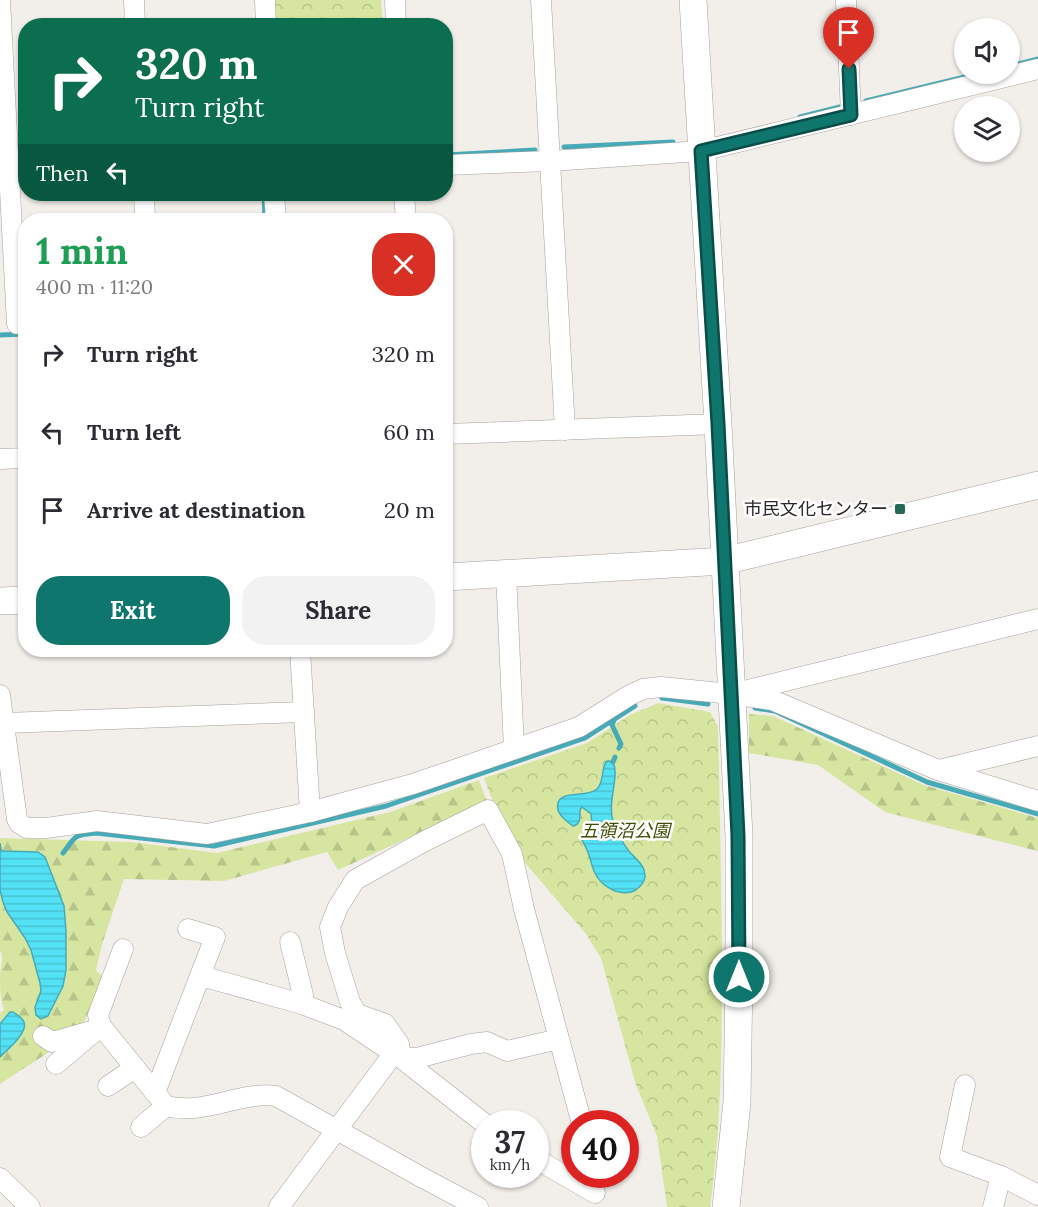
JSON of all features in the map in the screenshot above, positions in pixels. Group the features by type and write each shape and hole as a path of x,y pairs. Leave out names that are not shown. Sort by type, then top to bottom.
{"street":[{"path":"0,0 14,324"},
{"path":"134,0 135,18"},
{"path":"265,0 266,18"},
{"path":"395,0 396,18"},
{"path":"541,0 565,430"},
{"path":"693,0 718,424 738,836 737,1102 726,1207"},
{"path":"846,0 851,115"},
{"path":"453,165 701,151 1038,69"},
{"path":"453,434 718,424"},
{"path":"0,459 18,458"},
{"path":"453,577 724,561 1038,486"},
{"path":"506,573 514,749"},
{"path":"0,601 18,600"},
{"path":"731,694 1038,619"},
{"path":"300,657 310,812"},
{"path":"0,695 17,819 19,824 27,828 46,828 97,821 207,834 310,812 413,784 579,727 630,695 643,689 661,687 772,700 938,770 1038,801"},
{"path":"5,723 304,712"},
{"path":"938,770 1038,746"},
{"path":"279,1207 337,1130 398,1056 399,1044 385,1024 357,1014 350,1002 335,953 330,927 338,908 355,880 423,842 488,810 512,854 524,909 578,1110"},
{"path":"141,1127 160,1099 158,1085 215,937 188,929"},
{"path":"290,942 303,995 302,1004"},
{"path":"123,948 98,1015 99,1028 160,1099 195,1108 264,1094 276,1096 478,1207"},
{"path":"201,976 302,1004 344,1020 398,1056 471,1113"},
{"path":"43,1036 52,1042 99,1028"},
{"path":"56,1064 99,1028"},
{"path":"398,1056 417,1058 487,1042 507,1051 559,1039"},
{"path":"108,1086 135,1068"},
{"path":"965,1085 950,1157 1001,1176 1038,1196"},
{"path":"549,1166 592,1191"},
{"path":"993,1207 1001,1176"},
{"path":"0,1178 30,1207"}],"green space":[{"path":"274,0 381,0 382,18 275,18"},
{"name":"五領沼公園","path":"658,703 710,712 718,727 722,951 721,1047 717,1143 710,1207 667,1207 657,1136 636,1085 601,958 586,934 520,857 484,778 587,743 630,715"},
{"path":"749,714 773,716 924,785 1038,818 1038,851 885,812 818,765 749,753"},
{"path":"479,780 487,802 338,870 327,852 224,881 124,879 103,941 96,970 102,976 83,1025 46,1054 0,1084 0,1013 4,1010 0,984 2,959 0,950 0,838 131,842 217,853 390,812"}],"water":[{"path":"609,761 613,762 615,768 611,805 613,821 624,844 642,865 645,873 641,885 634,891 622,893 606,886 598,878 581,838 592,824 591,814 582,807 579,822 573,826 567,822 557,807 560,799 564,797 593,792 597,789 601,783 604,765"},
{"path":"0,843 3,851 38,852 45,857 64,906 66,970 63,986 48,1016 41,1019 36,1015 35,1007 41,991 31,950 7,912 0,890"},
{"path":"10,1012 21,1017 24,1022 23,1031 0,1057 0,1024"}],"waterway":[{"path":"1020,64 1038,59"},
{"path":"866,101 954,80"},
{"path":"800,117 840,107"},
{"path":"564,147 673,142"},
{"path":"453,155 535,150"},
{"path":"264,201 265,213"},
{"path":"0,335 18,334"},
{"path":"662,698 708,704"},
{"path":"63,853 76,837 89,834 214,846 386,806 585,738 635,706"},
{"path":"755,708 775,711 927,782 1038,814"},
{"path":"614,720 612,725 621,744 619,748"},
{"path":"613,762 615,757"}],"place":[{"name":"市民文化センター","path":"900,509"}],"route":[{"path":"739,977 738,836 718,424 701,151 851,115 849,69"}]}
